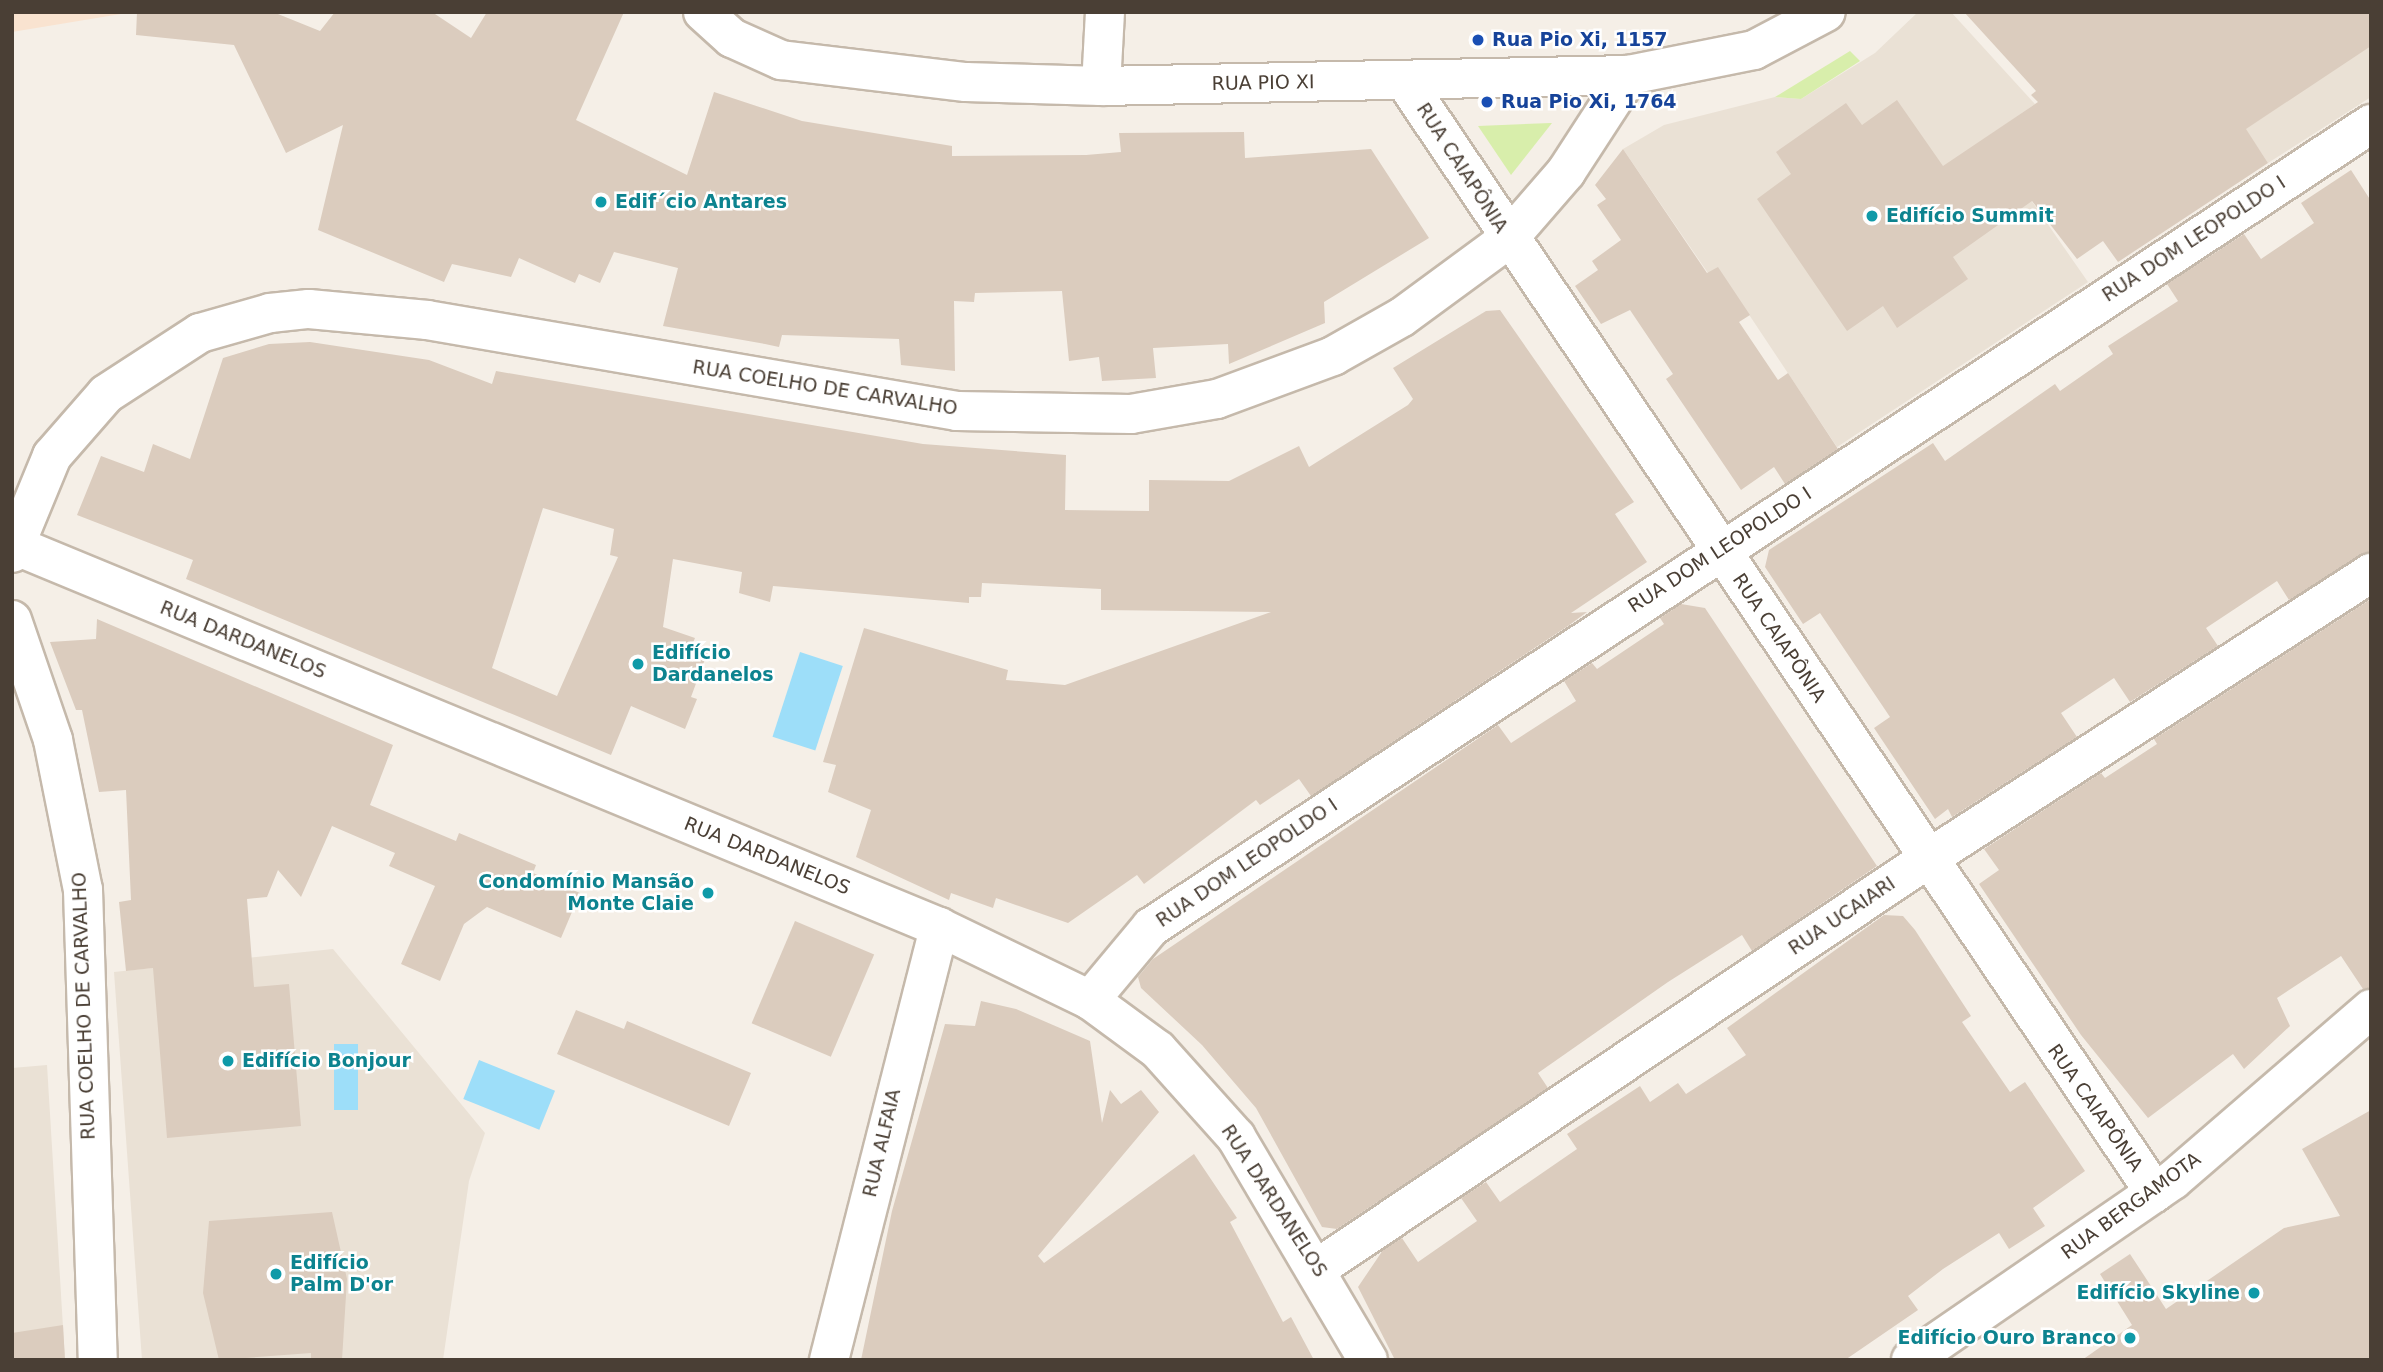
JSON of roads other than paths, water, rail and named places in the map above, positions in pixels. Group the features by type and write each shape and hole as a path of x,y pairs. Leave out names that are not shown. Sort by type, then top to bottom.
{"street":[{"name":"RUA PIO XI","path":"703,12 732,38 781,60 966,82 1101,86 1629,75 1754,50 1826,12"},
{"path":"1101,86 1104,12"},
{"name":"RUA COELHO DE CARVALHO","path":"13,549 52,456 106,394 200,333 270,313 309,309 403,317 957,411 1131,414 1217,399 1333,356 1402,317 1508,239 1566,172 1629,75"},
{"name":"RUA CAIAPÔNIA","path":"1405,81 1508,239 1720,550 1926,860 2155,1193"},
{"name":"RUA DOM LEOPOLDO I","path":"1090,1000 1151,928 1720,550 2371,124"},
{"name":"RUA DARDANELOS","path":"13,549 939,928 1090,1000 1126,1023 1195,1087 1236,1137 1318,1268 1368,1360"},
{"name":"RUA UCAIARI","path":"1318,1268 1926,860 2371,573"},
{"name":"RUA COELHO DE CARVALHO","path":"12,620 53,740 83,890 98,1360"},
{"name":"RUA ALFAIA","path":"829,1360 939,928"},
{"name":"RUA BERGAMOTA","path":"1911,1360 2155,1193 2371,1009"}],"water":[{"path":"800,652 843,666 815,751 772,737"},
{"path":"334,1044 358,1044 358,1110 334,1110"},
{"path":"479,1060 555,1091 539,1130 463,1099"}],"place":[{"name":"Rua Pio Xi, 1157","path":"1478,40"},
{"name":"Rua Pio Xi, 1764","path":"1487,102"},
{"name":"Edif´cio Antares","path":"601,202"},
{"name":"Edifício Summit","path":"1872,216"},
{"name":"Edifício Dardanelos","path":"638,664"},
{"name":"Condomínio Mansão Monte Claie","path":"708,893"},
{"name":"Edifício Bonjour","path":"228,1061"},
{"name":"Edifício Palm D'or","path":"276,1274"},
{"name":"Edifício Skyline","path":"2254,1293"},
{"name":"Edifício Ouro Branco","path":"2130,1338"}]}
